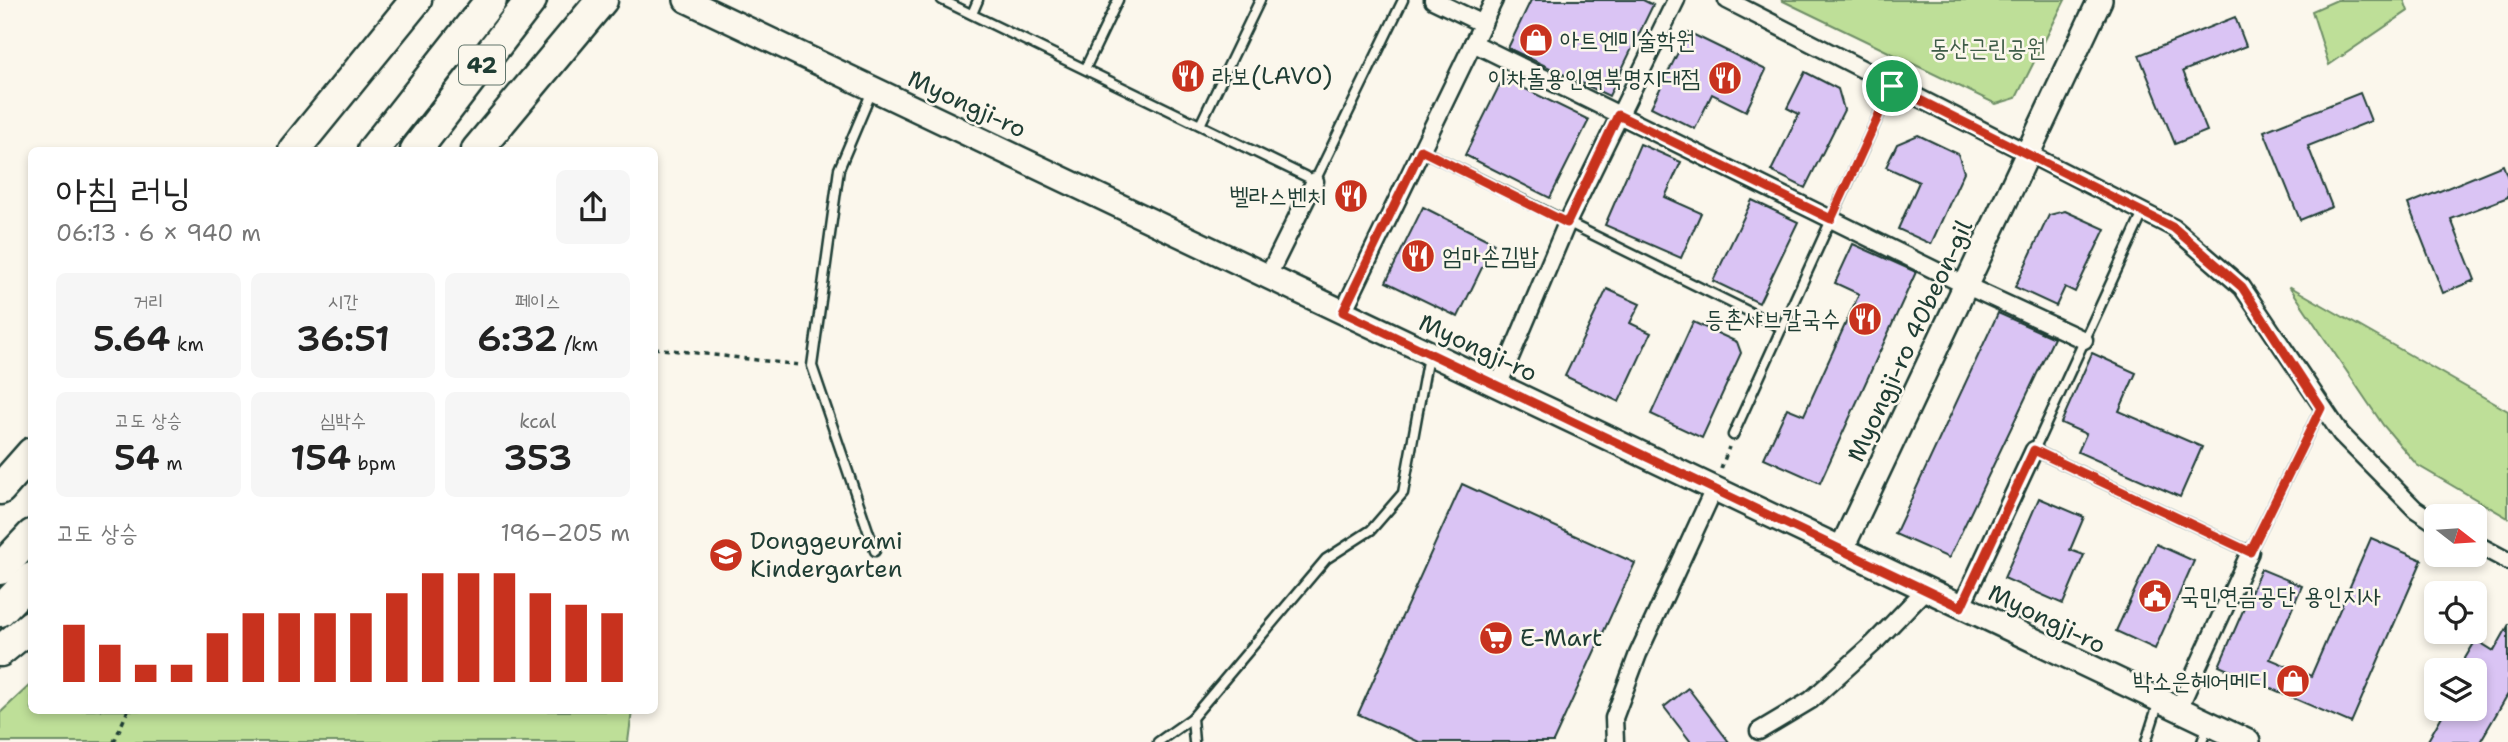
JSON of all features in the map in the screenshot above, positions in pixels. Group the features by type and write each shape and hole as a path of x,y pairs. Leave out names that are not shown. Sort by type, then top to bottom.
{"highway":[{"name":"42","path":"376,147 491,0"},
{"name":"42","path":"425,141 531,0"},
{"path":"480,147 602,0"},
{"path":"296,147 414,1"},
{"path":"0,489 28,458"},
{"path":"0,569 28,539"},
{"path":"0,611 28,582"},
{"path":"0,651 28,628"}],"main road":[{"name":"Myongji-ro","path":"686,0 2168,706 2205,733 2248,742"},
{"name":"Myongji-ro 40beon-gil","path":"1841,550 2100,0"}],"street":[{"path":"1433,0 1483,24"},
{"path":"1343,312 1494,0"},
{"path":"1498,386 1567,223 1676,0"},
{"path":"1727,0 2174,228 2242,287 2341,434 2424,515"},
{"path":"1473,43 1965,285 2084,340"},
{"path":"1268,276 1315,181"},
{"path":"1961,607 2034,450"},
{"path":"1615,742 1614,718 1634,665 1714,489"},
{"path":"2487,550 2508,561"},
{"path":"2168,706 2250,552"},
{"path":"1759,731 1811,700 1872,645 1925,590"}],"lane":[{"path":"942,0 1315,181 1402,0"},
{"path":"972,14 978,0"},
{"path":"1085,69 1118,0"},
{"path":"1200,125 1260,0"},
{"path":"1733,435 1892,86"},
{"path":"873,88 839,169 812,366 875,551"},
{"path":"1421,150 1782,328"},
{"path":"2143,213 2034,450 2250,552 2321,408"},
{"path":"1158,742 1192,718 1326,559 1371,530 1403,493 1429,353"},
{"path":"2146,742 2168,706"},
{"path":"1192,718 1194,742"}],"path":[{"path":"658,348 812,366"},
{"path":"1714,489 1733,435"},
{"path":"114,742 126,714"}],"green space":[{"name":"동산근린공원","path":"1781,0 2065,0 2016,98 1996,104"},
{"path":"2337,0 2404,0 2408,11 2329,65 2312,11"},
{"path":"2289,286 2508,411 2508,518 2417,465 2383,425"},
{"path":"28,687 28,714 632,714 628,742 0,742 0,713"}],"building":[{"path":"1531,0 1643,0 1653,5 1609,96 1508,48"},
{"path":"2235,17 2246,46 2183,71 2207,131 2175,144 2139,55"},
{"path":"1688,32 1766,70 1746,111 1712,94 1695,129 1651,107"},
{"path":"1805,72 1838,89 1844,110 1805,188 1771,171 1799,114 1787,108"},
{"path":"1503,78 1589,120 1550,198 1465,155"},
{"path":"2360,93 2371,121 2308,146 2332,207 2300,220 2264,131"},
{"path":"1918,135 1958,154 1964,172 1931,244 1898,229 1919,182 1886,167 1897,144"},
{"path":"1640,144 1681,162 1665,197 1701,213 1681,258 1605,225"},
{"path":"2503,165 2508,178 2508,197 2451,219 2475,280 2443,293 2408,204"},
{"path":"1752,200 1798,222 1759,303 1713,281"},
{"path":"1423,207 1494,243 1458,317 1386,282"},
{"path":"2065,211 2105,229 2075,292 2065,287 2056,306 2015,287 2049,215"},
{"path":"1853,244 1916,272 1820,483 1764,458 1787,408 1804,415 1859,294 1835,283"},
{"path":"1607,289 1640,304 1630,323 1651,333 1619,402 1565,376"},
{"path":"1998,313 2054,338 1949,558 1895,534"},
{"path":"1693,322 1737,342 1741,353 1702,438 1651,414"},
{"path":"2092,353 2136,373 2119,411 2202,447 2180,497 2078,452 2086,434 2061,423"},
{"name":"E-Mart","path":"1462,484 1635,563 1553,742 1419,742 1358,714"},
{"path":"2039,498 2084,517 2070,550 2084,555 2063,604 2004,578"},
{"path":"2371,538 2422,560 2351,723 2219,666 2261,569 2302,586 2270,659 2311,676"},
{"name":"국민연금공단 용인지사","path":"2156,544 2194,561 2155,649 2116,631"},
{"path":"2508,626 2508,694 2480,742 2427,742 2439,721 2487,721 2487,658 2465,658 2474,644 2483,644 2494,651"},
{"path":"1688,688 1729,742 1691,742 1664,707"}],"place":[{"name":"아트엔미술학원","path":"1536,40"},
{"name":"라보(LAVO)","path":"1188,76"},
{"name":"이차돌용인역북명지대점","path":"1725,78"},
{"name":"벨라스벤치","path":"1351,196"},
{"name":"엄마손김밥","path":"1418,256"},
{"name":"등촌샤브칼국수","path":"1865,319"},
{"name":"Donggeurami Kindergarten","path":"726,555"},
{"name":"국민연금공단 용인지사","path":"2155,596"},
{"name":"E-Mart","path":"1496,638"},
{"name":"박소은헤어메디","path":"2293,681"}],"route":[{"path":"1892,86 2174,228 2242,287 2321,408 2250,552 2034,450 1961,607 1343,312 1421,150 1567,223 1618,115 1831,219 1892,86"}]}
